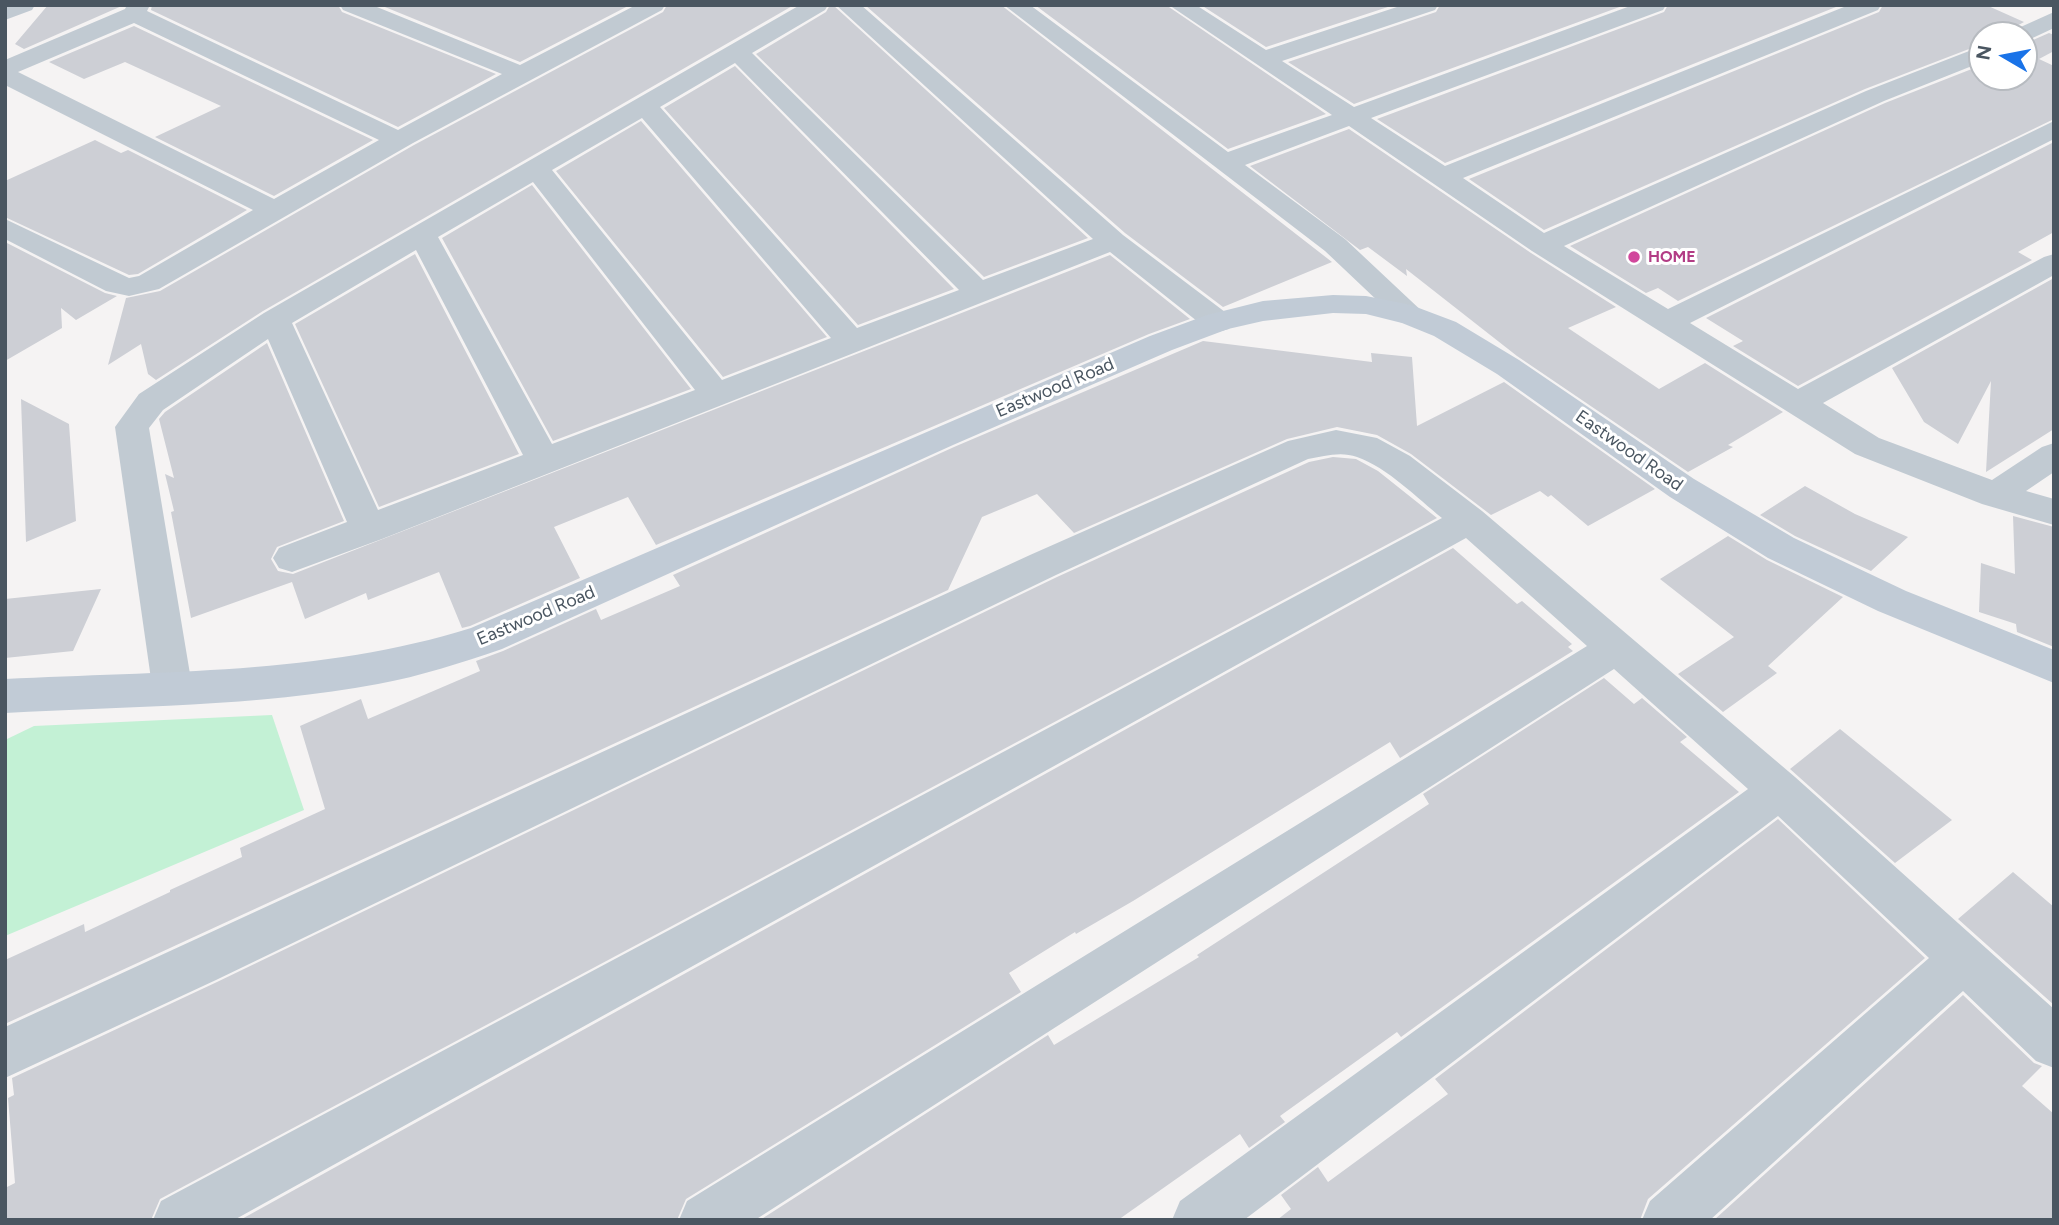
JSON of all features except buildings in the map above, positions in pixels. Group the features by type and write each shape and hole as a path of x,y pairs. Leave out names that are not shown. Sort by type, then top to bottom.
{"main road":[{"name":"Eastwood Road","path":"5,696 362,671 434,656 488,639 1094,370 1218,322 1263,311 1333,304 1366,305 1411,315 1476,345 1682,488 1781,548 1892,601 2054,667"}],"street":[{"path":"5,13 24,5"},
{"path":"351,5 520,73"},
{"path":"172,686 132,427 151,402 275,320 817,5"},
{"path":"847,5 1113,241 1218,322"},
{"path":"1015,5 1335,245 1411,315"},
{"path":"1264,59 1427,5"},
{"path":"1227,162 1349,115 1655,5"},
{"path":"1443,176 1870,5"},
{"path":"5,229 117,285 129,287 148,283 520,73 648,6"},
{"path":"1196,8 1264,59 1542,244 1867,446 1995,495 2054,512"},
{"path":"5,69 136,10 401,141"},
{"path":"2038,27 2054,19"},
{"path":"737,51 979,293"},
{"path":"1542,244 1875,96 1968,59"},
{"path":"5,75 274,210"},
{"path":"645,106 852,342"},
{"path":"1669,321 2054,130"},
{"path":"536,168 716,395"},
{"path":"422,234 544,462"},
{"path":"292,558 1113,241"},
{"path":"1798,404 2054,263"},
{"path":"275,320 369,530"},
{"path":"5,1053 1043,565 1300,449 1336,442 1365,446 1398,465 1469,520 1780,790 2054,1043"},
{"path":"1995,495 2054,455"},
{"path":"180,1220 1469,520"},
{"path":"706,1220 1617,647"},
{"path":"1199,1220 1780,790"},
{"path":"1668,1220 1962,960"}],"green space":[{"path":"272,715 304,810 5,936 5,740 34,726"}],"place":[{"name":"HOME","path":"1634,257"}]}
